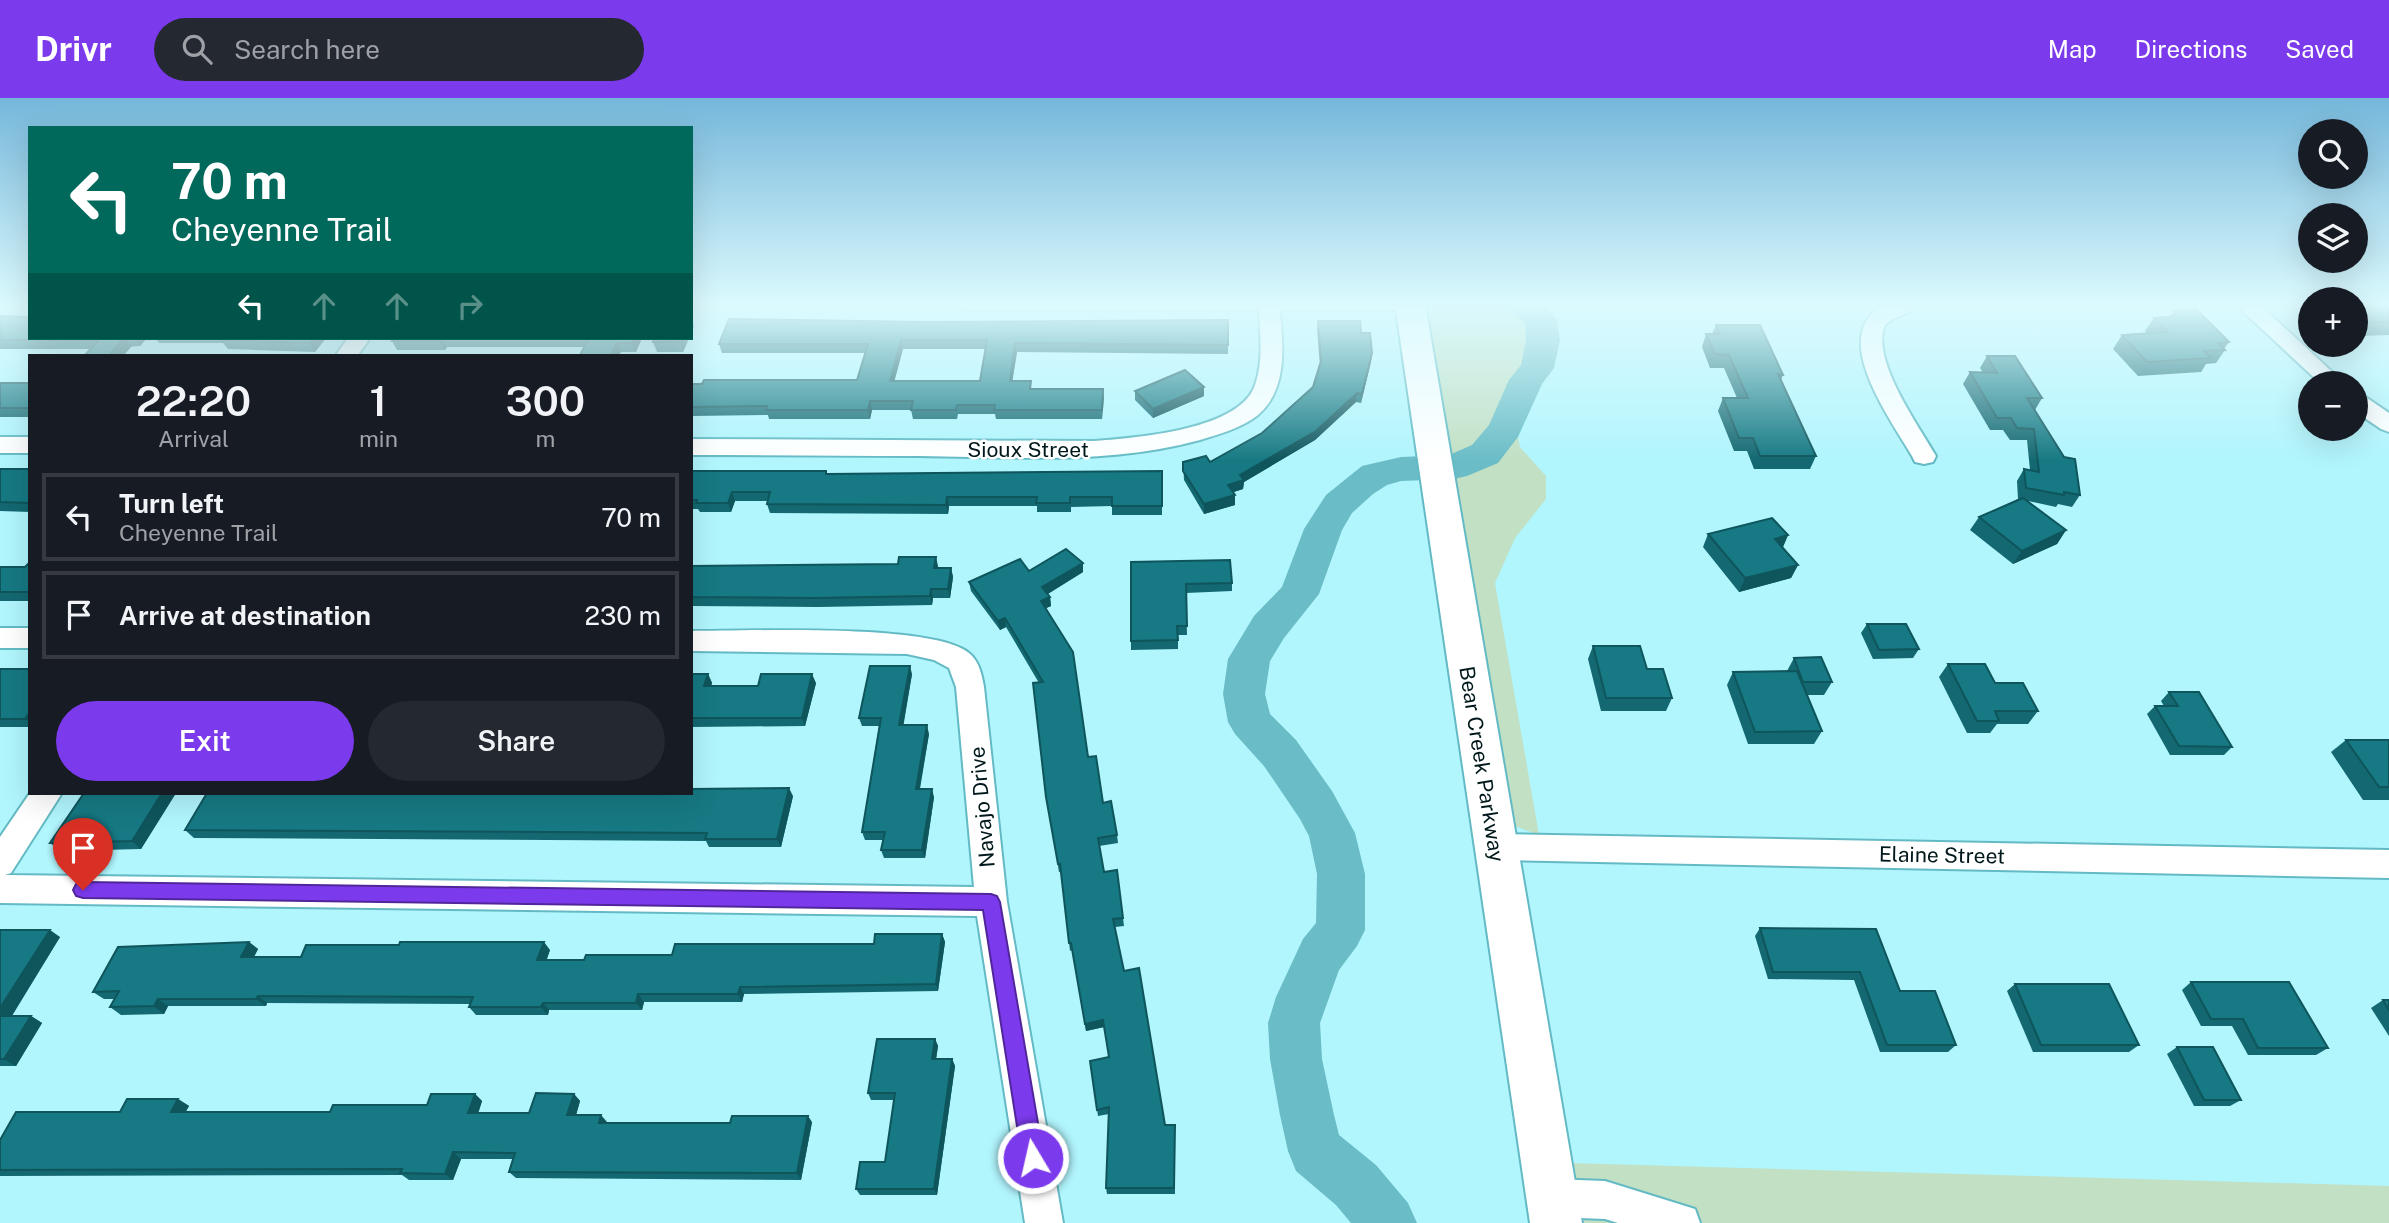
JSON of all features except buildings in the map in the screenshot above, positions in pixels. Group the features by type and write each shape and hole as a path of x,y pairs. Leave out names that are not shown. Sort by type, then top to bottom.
{"main road":[{"name":"Bear Creek Parkway","path":"1418,356 1555,1211"}],"street":[{"name":"Sioux Street","path":"693,447 1093,449 1164,440 1233,420 1260,398 1270,356"},
{"path":"1874,356 1877,370 1923,456"},
{"path":"2304,356 2320,371"},
{"path":"2368,410 2389,425"},
{"path":"0,445 28,445"},
{"path":"0,638 28,638"},
{"name":"Navajo Drive","path":"693,641 907,644 934,649 953,657 964,666 971,687 991,902 1044,1223"},
{"path":"0,863 46,795"},
{"name":"Elaine Street","path":"1495,847 2389,864"},
{"path":"0,889 991,902"},
{"path":"1555,1211 1605,1200 1681,1223"}],"green space":[{"path":"1434,356 1539,356 1514,417 1520,447 1546,476 1546,499 1515,538 1495,583 1539,835 1512,825 1451,475"},
{"path":"1568,1163 2389,1186 2389,1223 1579,1223"}],"waterway":[{"path":"1388,1223 1356,1185 1316,1151 1307,1115 1296,1059 1294,1023 1302,997 1321,955 1340,930 1341,874 1332,833 1316,805 1280,753 1250,722 1244,694 1249,659 1269,627 1299,594 1323,529 1339,504 1375,475 1401,469 1454,467 1485,454 1505,429 1526,380 1537,368 1539,356"}],"route":[{"path":"83,890 991,902 1033,1158"}]}
